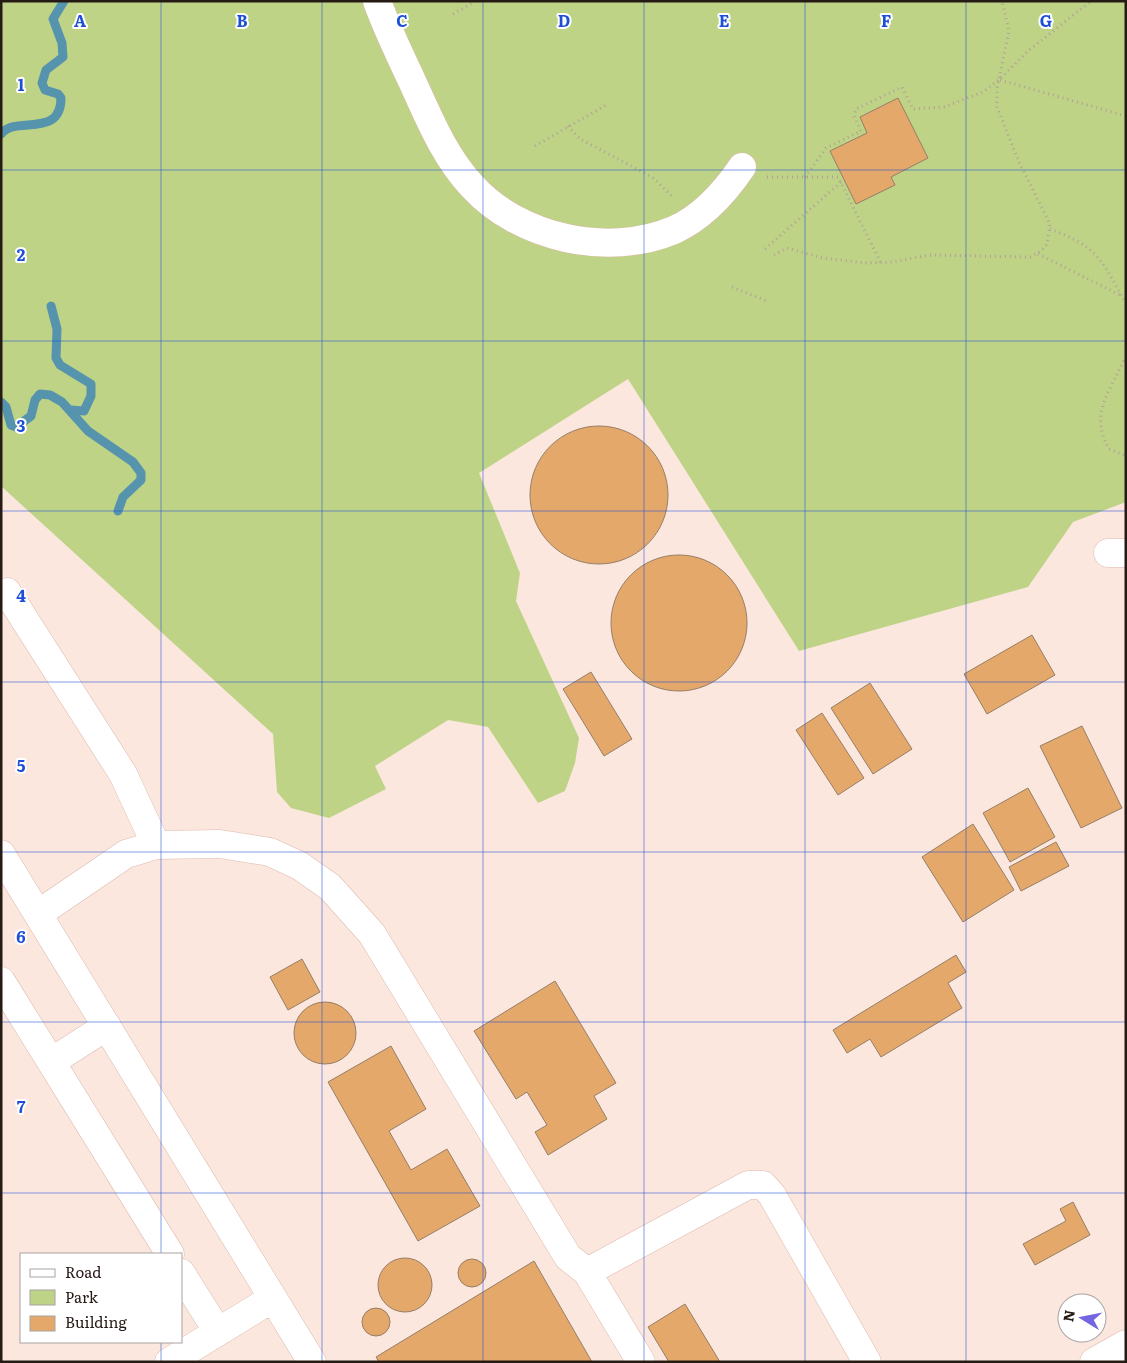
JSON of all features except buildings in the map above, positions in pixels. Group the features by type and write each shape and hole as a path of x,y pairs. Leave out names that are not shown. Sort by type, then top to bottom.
{"lane":[{"path":"377,1 437,137 471,185 490,204 518,222 545,232 580,240 609,242 641,240 675,230 693,218 726,191 739,172"},
{"path":"7,592 124,774 156,845"},
{"path":"38,914 126,854 156,845 220,844 270,852 300,866 330,887 372,934 568,1257 587,1272 642,1362"},
{"path":"1,854 312,1362"},
{"path":"1,981 169,1253"},
{"path":"51,1062 107,1026"},
{"path":"587,1272 748,1185 763,1186 772,1195 867,1362"},
{"path":"182,1274 218,1332"},
{"path":"169,1362 273,1298"},
{"path":"1094,1362 1126,1344"}],"path":[{"path":"453,14 476,1"},
{"path":"774,255 787,248 823,258 881,263 929,255 1030,257 1038,254 1047,244 1050,229 1047,215 1019,162 997,106 1008,31 1002,1"},
{"path":"805,177 826,148 861,131 854,116 856,109 902,87 913,109 944,107 973,97 1000,80 1028,51 1091,1"},
{"path":"1000,80 1126,116"},
{"path":"535,146 608,104"},
{"path":"568,126 580,139 659,182 693,218"},
{"path":"739,172 805,177 838,177 881,263"},
{"path":"765,249 841,182"},
{"path":"1050,229 1079,242 1097,255 1105,265 1126,304"},
{"path":"1038,254 1121,295"},
{"path":"732,288 770,302"},
{"path":"1126,356 1105,398 1100,419 1109,449 1126,456"}],"green space":[{"path":"1,1 1126,1 1126,502 1073,522 1028,587 799,651 628,379 479,473 520,573 516,601 579,738 575,763 565,791 538,803 488,727 448,720 375,766 386,789 329,818 291,808 277,792 273,734 1,486"}],"waterway":[{"path":"1,134 16,126 46,122 54,118 59,111 61,98 58,94 45,90 42,83 46,70 63,57 62,43 53,19 64,1"},
{"path":"51,306 57,329 56,358 60,365 91,384 91,396 84,411 71,410"},
{"path":"1,402 6,407 11,425 16,427 31,416 35,400 40,394 50,395 62,402 88,431 133,462 141,473 141,480 123,497 118,511"}]}
